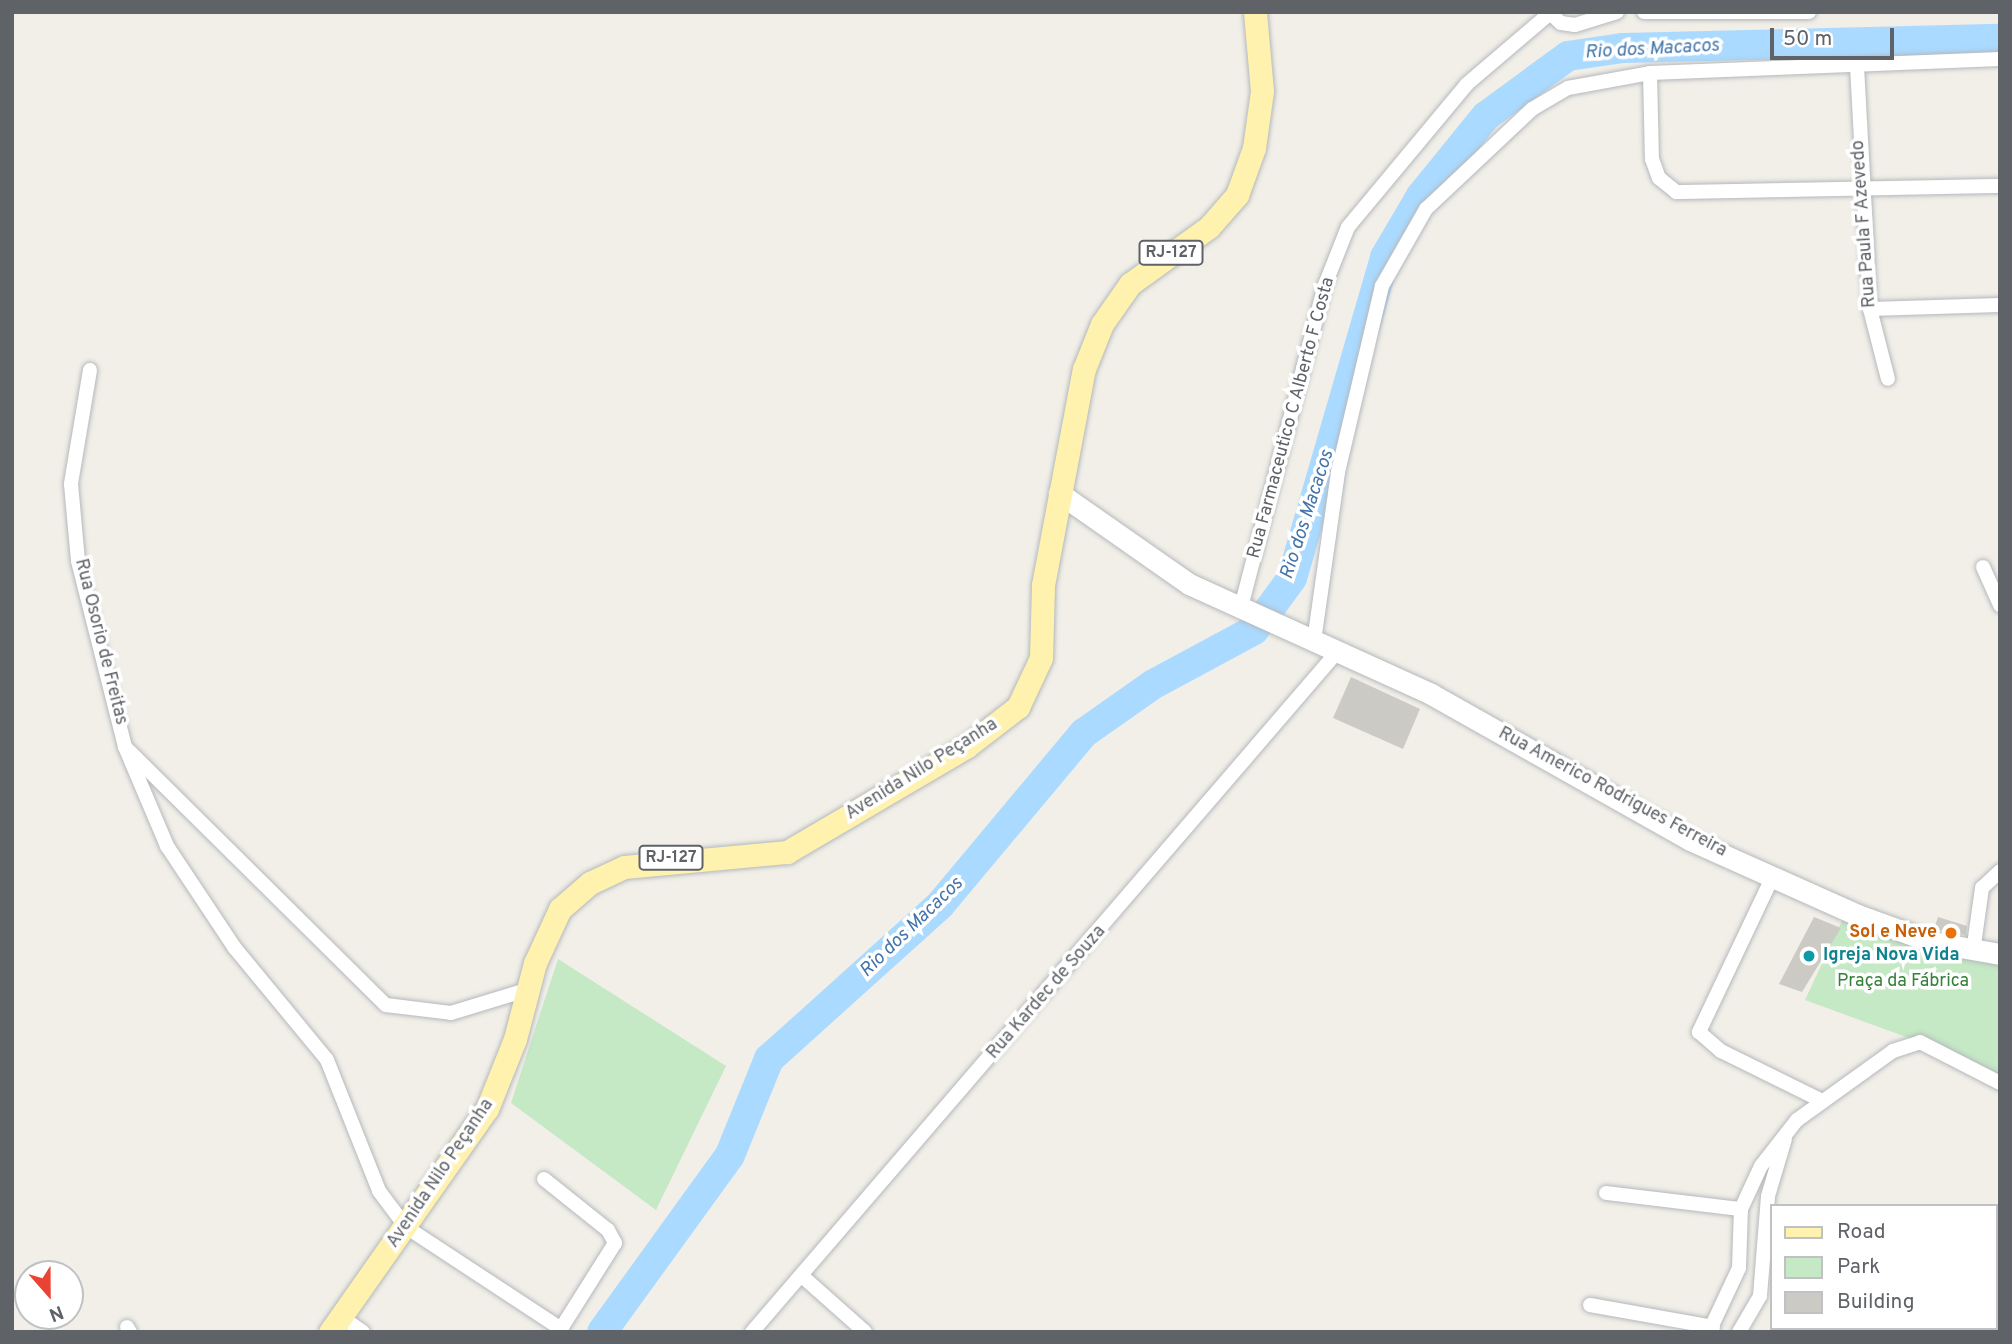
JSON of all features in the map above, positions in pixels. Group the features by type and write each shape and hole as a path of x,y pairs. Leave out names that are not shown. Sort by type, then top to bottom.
{"main road":[{"name":"Avenida Nilo Peçanha","path":"335,1324 487,1109 516,1040 526,990 560,909 590,883 670,858 761,859 787,852 1006,718 1028,691 1041,658 1043,585 1084,369 1102,324 1130,285 1209,228 1248,172 1262,92 1255,12"}],"street":[{"path":"1549,13 1576,24 1617,12"},
{"path":"1644,12 1809,12"},
{"name":"Rua Farmaceutico C Alberto F Costa","path":"1244,613 1325,285 1349,226 1467,84 1549,13"},
{"path":"1314,641 1338,472 1382,286 1396,256 1426,209 1532,109 1568,88 1650,73 2000,59"},
{"name":"Rua Paula F Azevedo","path":"1857,66 1860,193 1870,309 1888,379"},
{"path":"1650,73 1652,159 1659,178 1690,196 1860,193 2000,186"},
{"path":"1870,309 2000,304"},
{"name":"Rua Osorio de Freitas","path":"90,370 71,484 78,561 125,747 144,800 195,894 327,1060 380,1191 406,1227"},
{"name":"Rua Americo Rodrigues Ferreira","path":"1059,493 1189,584 1244,613 1338,651 1431,694 1690,840 1870,919 1973,952 2000,954"},
{"path":"1983,567 2000,605"},
{"name":"Rua Kardec de Souza","path":"752,1332 803,1276 1338,651"},
{"path":"125,747 386,1005 451,1013 526,990"},
{"path":"1973,952 1982,888 2000,871"},
{"path":"1773,876 1699,1032 1721,1051 1822,1101"},
{"path":"1590,1305 1711,1329 1739,1268 1741,1209 1787,1131 1822,1101 1893,1051 1920,1042 2000,1083"},
{"path":"1739,1332 1760,1296 1768,1196 1787,1131"},
{"path":"406,1227 560,1331 615,1243 608,1230 544,1179"},
{"path":"1606,1193 1741,1209"},
{"path":"803,1276 865,1332"},
{"path":"335,1324 363,1332"}],"green space":[{"name":"Praça da Fábrica","path":"1847,910 2000,957 2000,1080 1928,1045 1805,1000"},
{"path":"558,959 726,1066 656,1210 511,1103"}],"building":[{"path":"1351,677 1420,709 1403,749 1333,718"},
{"name":"Igreja Nova Vida","path":"1814,917 1841,928 1802,992 1779,984"},
{"path":"1938,917 1967,926 1966,935 1934,929"}],"waterway":[{"name":"Rio dos Macacos","path":"602,1332 730,1155 769,1059 940,905 1084,733 1152,685 1254,630 1292,578 1385,257 1421,196 1486,116 1568,56 1623,48 2000,39"}],"place":[{"name":"Sol e Neve","path":"1951,933"},
{"name":"Igreja Nova Vida","path":"1809,956"}]}
